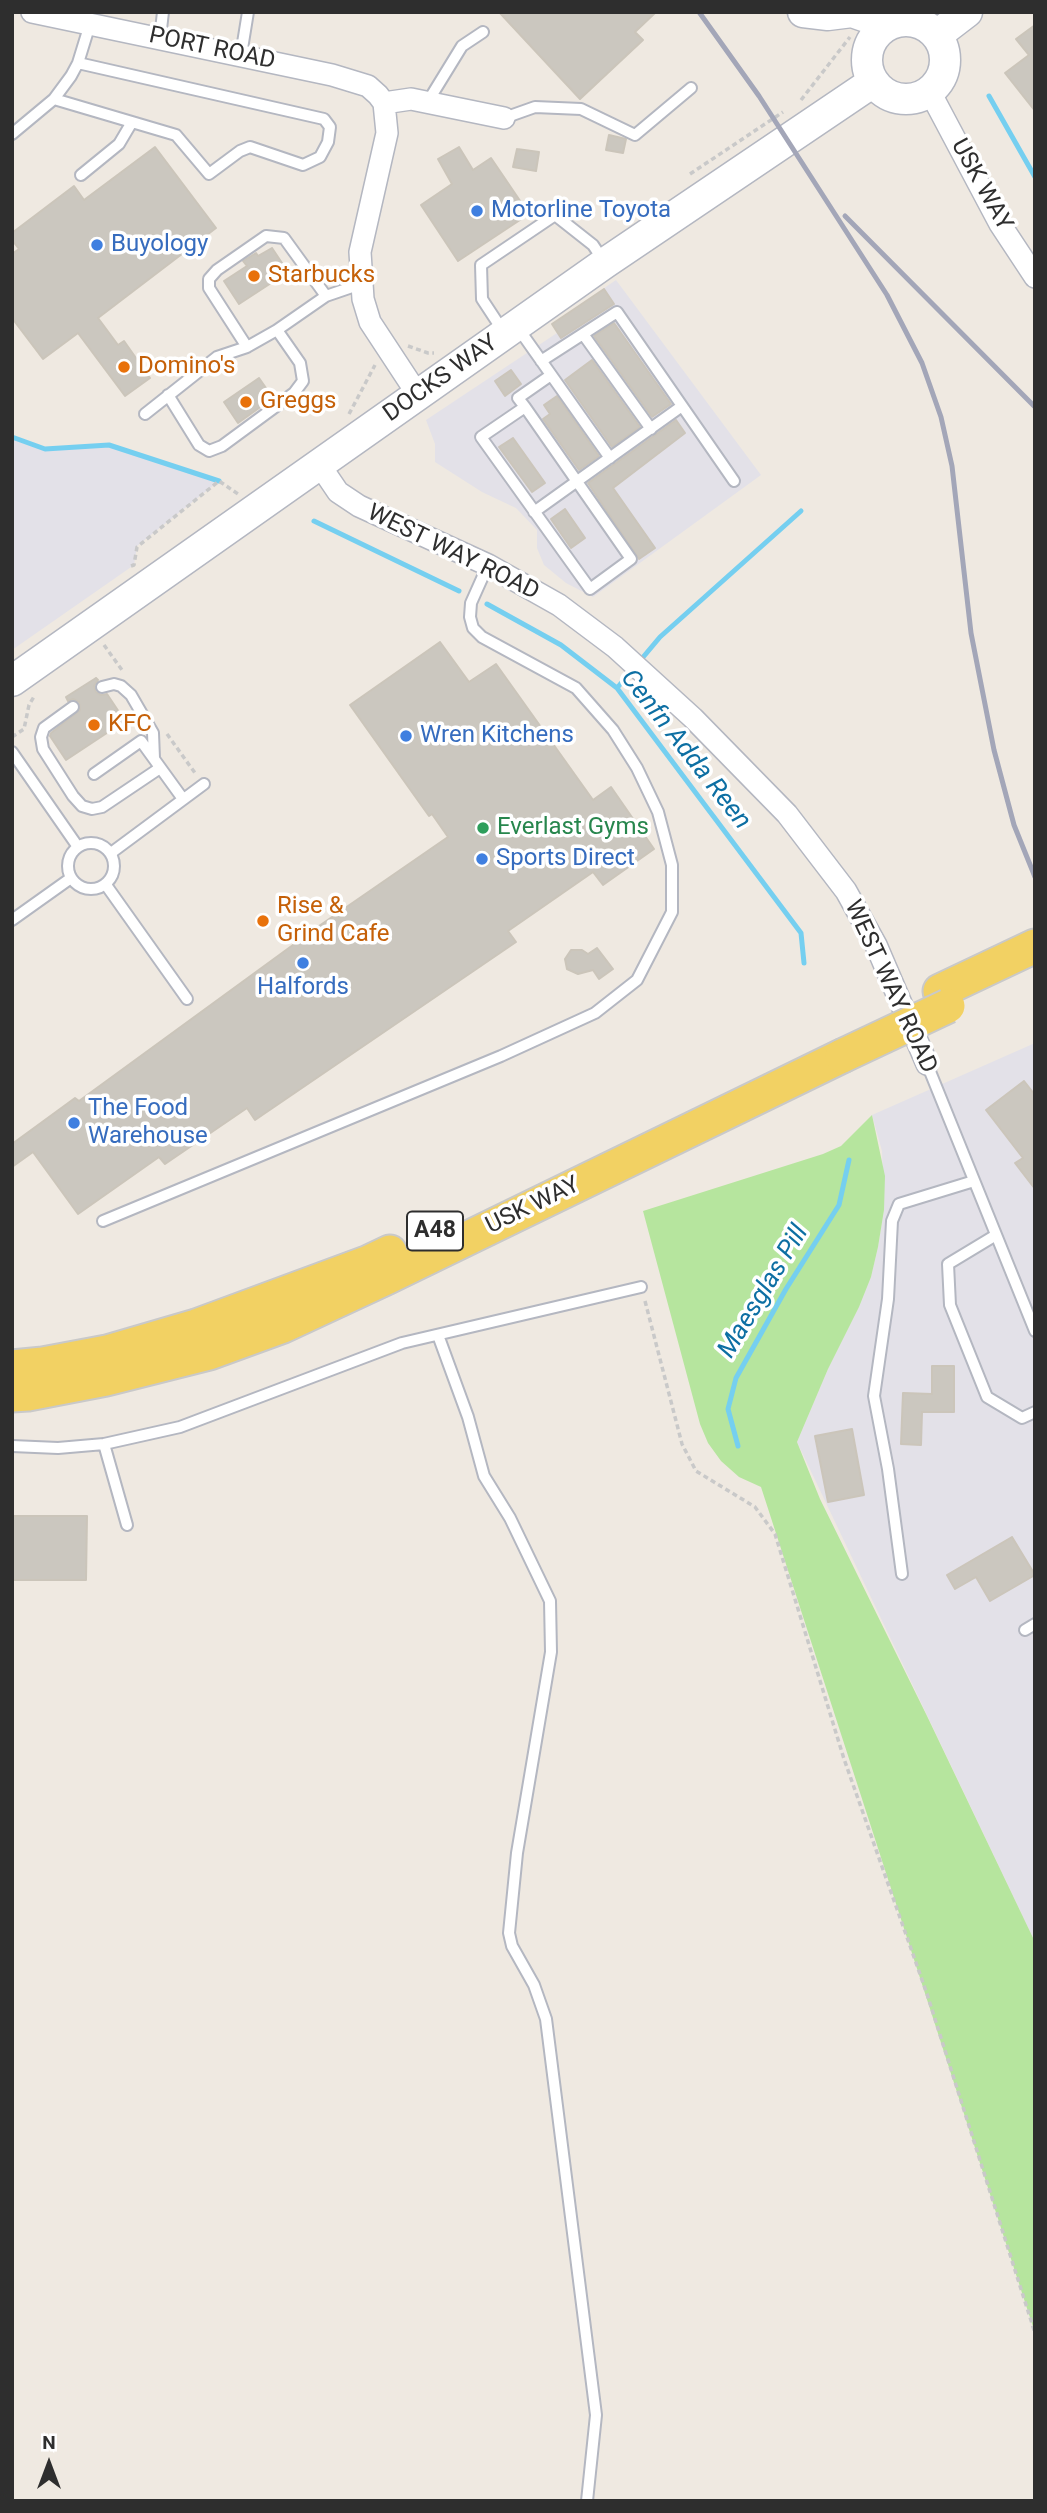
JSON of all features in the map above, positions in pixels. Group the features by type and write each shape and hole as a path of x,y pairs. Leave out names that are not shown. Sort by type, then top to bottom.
{"main road":[{"name":"USK WAY","path":"12,1395 106,1379 209,1353 283,1325 398,1272 840,1048 1027,959"},
{"name":"USK WAY","path":"12,1367 107,1352 196,1326 369,1262 840,1048"}],"street":[{"name":"PORT ROAD","path":"32,12 332,75 368,86 384,103"},
{"path":"852,12 875,20 920,22 937,35 944,48 943,75 930,92 915,98 899,99 886,93 864,57 815,14 852,12"},
{"path":"937,35 967,12"},
{"name":"DOCKS WAY","path":"12,681 605,263 864,57 875,35 893,22"},
{"name":"USK WAY","path":"930,92 1000,224 1035,277"},
{"path":"418,395 370,322 361,284 360,252 387,133 384,103 411,99 504,118"},
{"name":"WEST WAY ROAD","path":"319,464 338,492 359,506 488,565 559,606 615,647 693,718 787,814 829,867 866,925 927,1064"}],"lane":[{"path":"160,38 163,12"},
{"path":"241,55 248,12"},
{"path":"12,134 54,99 78,63 90,24"},
{"path":"427,103 462,46 482,32"},
{"path":"54,99 176,135 209,174 240,151 250,147 303,165 320,158 328,142 330,127 324,119 78,63"},
{"path":"504,118 535,107 581,109 635,135 691,88"},
{"path":"81,175 119,144 132,122"},
{"path":"605,263 593,245 555,215 481,265 482,299 541,361 610,458"},
{"path":"247,346 209,289 209,279 266,236 284,238 326,296"},
{"path":"145,414 217,357 247,346 277,330 326,296 361,284"},
{"path":"541,361 617,312 734,481"},
{"path":"168,395 200,445 209,451 222,446 294,393 303,381 300,363 277,330"},
{"path":"583,334 651,429"},
{"path":"525,407 481,437 590,589 631,559 577,481 525,407 518,398 551,375"},
{"path":"534,512 682,406"},
{"path":"103,1222 595,1013 636,980 672,912 672,865 658,812 613,730 576,688 482,637 473,628 470,617 471,603 488,565"},
{"path":"102,687 114,684 121,686 131,695 153,733 157,763"},
{"path":"73,707 44,728 41,737 43,749 82,806 102,807 157,763"},
{"path":"94,774 141,741 183,799"},
{"path":"12,752 78,847"},
{"path":"111,853 204,784"},
{"path":"99,844 111,853 114,874 106,885 91,890 76,884 71,878 69,858 78,847 99,844"},
{"path":"12,920 71,878"},
{"path":"106,885 187,999"},
{"name":"WEST WAY ROAD","path":"927,1064 1035,1331"},
{"path":"902,1574 888,1469 874,1396 888,1299 892,1222 899,1204 974,1181"},
{"path":"996,1235 948,1264 950,1305 987,1397 1022,1418 1035,1412"},
{"path":"12,1446 58,1448 104,1444 180,1427 402,1343 641,1287"},
{"path":"438,1335 468,1417 484,1476 510,1518 550,1601 551,1652 517,1853 509,1933 512,1946 534,1985 546,2018 597,2415 587,2501"},
{"path":"104,1444 127,1525"}],"path":[{"path":"800,101 864,57"},
{"path":"683,179 789,108"},
{"path":"348,415 376,363 406,345 428,353 439,352"},
{"path":"124,571 134,565 137,547 219,481 237,494 249,486"},
{"path":"641,1287 682,1444 696,1471 755,1507 775,1534 844,1759 927,1994 1035,2333"}],"shaded area":[{"path":"616,280 761,475 593,597 566,583 544,565 537,548 537,530 516,508 482,492 435,462 435,444 426,420 557,333 552,324"},
{"path":"12,437 45,449 109,445 219,481 137,546 134,565 12,650"},
{"path":"1035,1043 1035,1942 797,1442 828,1369 859,1307 871,1277 878,1247 884,1210 882,1151 872,1115"}],"green space":[{"path":"872,1115 885,1176 884,1210 878,1247 871,1277 859,1307 828,1369 797,1442 820,1499 1035,1942 1035,2333 761,1487 739,1477 721,1461 708,1443 700,1424 643,1211 823,1154 841,1146"}],"building":[{"path":"499,12 656,12 635,32 643,40 580,99"},
{"path":"1035,25 1035,111 1005,73 1029,55 1016,39"},
{"path":"609,135 626,139 623,153 606,150"},
{"path":"155,147 216,228 98,318 118,345 124,341 150,378 125,396 78,333 43,359 12,318 12,254 19,249 12,240 12,233 74,186 84,200"},
{"path":"459,147 473,170 491,158 529,214 458,261 421,205 452,184 438,159"},
{"path":"517,149 539,152 536,171 513,167"},
{"path":"272,248 288,272 239,304 224,281 247,266 243,261"},
{"path":"604,289 614,304 561,338 552,324"},
{"path":"614,323 671,404 652,417 594,336"},
{"path":"592,360 640,427 612,447 565,380"},
{"path":"511,370 521,384 505,396 495,381"},
{"path":"259,378 273,398 238,423 224,402"},
{"path":"557,396 599,456 579,470 543,419 550,414 544,405"},
{"path":"676,420 685,433 613,488 655,548 639,559 588,483"},
{"path":"513,438 545,483 532,492 499,447"},
{"path":"565,509 585,538 571,548 551,519"},
{"path":"440,642 469,682 496,664 593,800 611,787 654,849 603,885 593,872 508,931 516,942 255,1120 247,1108 165,1164 159,1157 78,1214 33,1152 12,1167 12,1144 75,1098 79,1101 319,926 448,837 432,814 429,816 350,705"},
{"path":"96,678 96,692 107,694 125,721 66,760 50,736 51,733 80,710 79,702 73,699 68,701 66,697"},
{"path":"597,948 613,969 599,979 593,970 578,974 567,969 565,959 571,950 582,950 588,954"},
{"path":"1024,1081 1035,1095 1035,1189 1015,1163 1023,1158 986,1110"},
{"path":"932,1366 954,1366 954,1412 922,1412 921,1445 901,1444 903,1393 932,1394"},
{"path":"852,1429 864,1495 828,1502 815,1436"},
{"path":"12,1516 87,1516 86,1580 12,1580"},
{"path":"1012,1537 1035,1575 990,1601 976,1577 955,1589 947,1575"}],"waterway":[{"path":"989,96 1035,177"},
{"path":"12,437 45,449 109,445 219,481"},
{"path":"639,662 660,637 801,511"},
{"name":"Cenfn Adda Reen","path":"314,521 459,591"},
{"name":"Cenfn Adda Reen","path":"487,604 561,645 617,688 801,933 804,963"},
{"path":"617,688 633,669"},
{"name":"Maesglas Pill","path":"738,1446 728,1409 736,1378 786,1289 839,1205 849,1160"}],"railway":[{"path":"699,12 759,96 887,295 922,363 941,417 952,466 971,633 994,750 1014,825 1035,877"},
{"path":"845,216 1035,407"}],"place":[{"name":"Motorline Toyota","path":"477,211"},
{"name":"Buyology","path":"97,245"},
{"name":"Starbucks","path":"254,276"},
{"name":"Domino's","path":"124,367"},
{"name":"Greggs","path":"246,402"},
{"name":"KFC","path":"94,725"},
{"name":"Wren Kitchens","path":"406,736"},
{"name":"Everlast Gyms","path":"483,828"},
{"name":"Sports Direct","path":"482,859"},
{"name":"Rise & Grind Cafe","path":"263,921"},
{"name":"Halfords","path":"303,963"},
{"name":"The Food Warehouse","path":"74,1123"}]}
